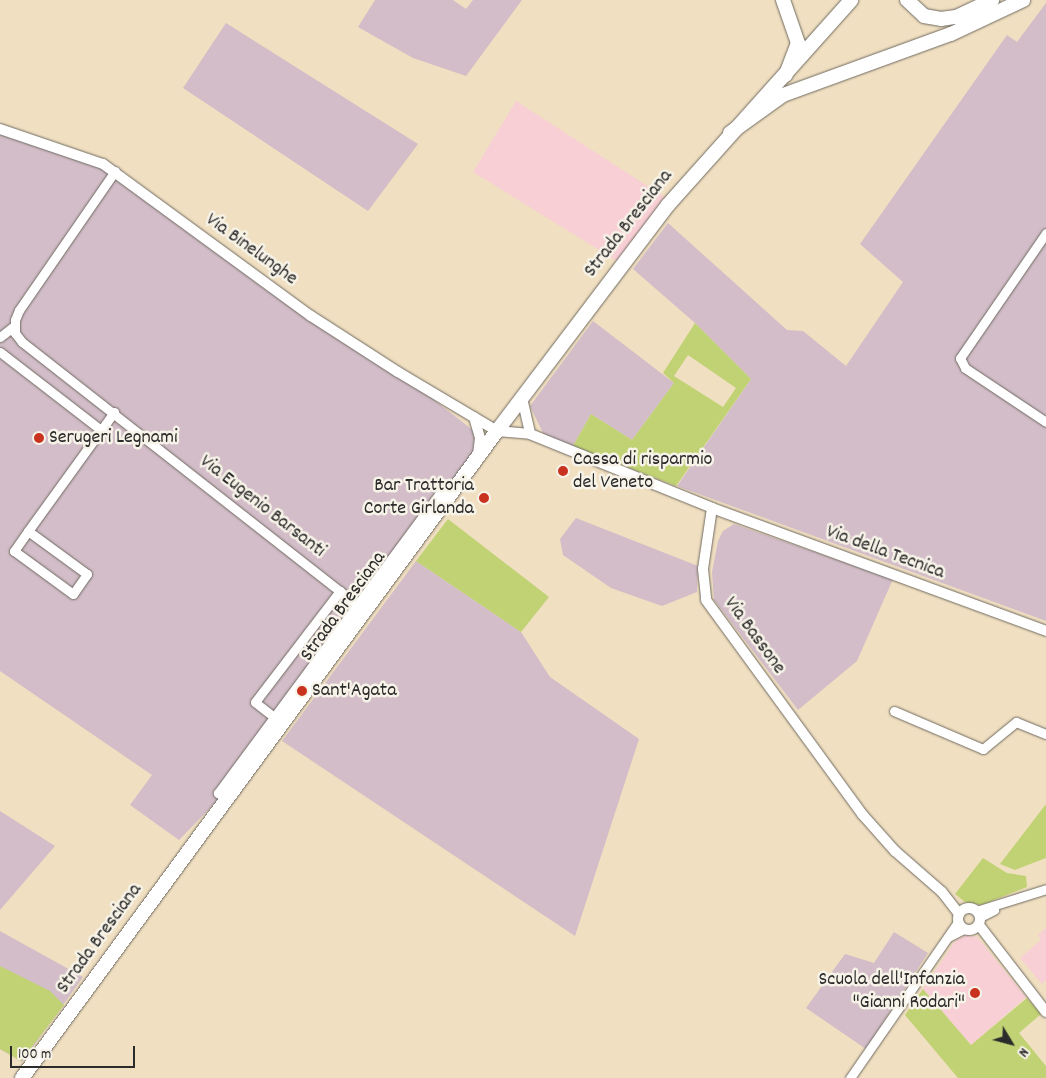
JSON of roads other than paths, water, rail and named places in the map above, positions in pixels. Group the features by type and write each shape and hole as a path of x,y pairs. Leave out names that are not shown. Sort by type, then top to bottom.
{"main road":[{"path":"783,0 798,43 786,75"},
{"name":"Strada Bresciana","path":"22,1078 228,800 362,608 436,507 456,487 478,459 497,431 668,205 730,133 786,75 851,0"},
{"path":"906,0 924,16 941,20 956,17 992,0"},
{"path":"730,133 783,95 951,34 1023,0"}],"street":[{"name":"Via Binelunghe","path":"0,129 103,164 115,171 311,316 497,431"},
{"path":"0,337 14,326 19,310 115,171"},
{"path":"1046,233 960,358 965,368 1046,422"},
{"name":"Via Eugenio Barsanti","path":"14,326 22,342 114,412 362,608"},
{"path":"0,352 101,430"},
{"path":"522,398 530,434"},
{"path":"28,531 87,574 73,594 14,551 28,531 114,412"},
{"path":"474,418 480,438 478,459"},
{"path":"497,431 530,434 712,508"},
{"name":"Via della Tecnica","path":"712,508 1046,630"},
{"name":"Via Bassone","path":"712,508 703,569 706,600 862,814 895,851 942,892 970,920 1046,1012"},
{"name":"Strada Bresciana","path":"274,717 255,702 340,591"},
{"name":"Strada Bresciana","path":"228,800 218,793 274,717 362,608"},
{"path":"894,711 984,749 1016,722 1046,734"},
{"path":"850,1078 948,937 970,920 1046,889"}],"place":[{"name":"Serugeri Legnami","path":"39,438"},
{"name":"Cassa di risparmio del Veneto","path":"563,471"},
{"name":"Bar Trattoria Corte Girlanda","path":"484,498"},
{"name":"Sant'Agata","path":"302,691"},
{"name":"Scuola dell'Infanzia \"Gianni Rodari\"","path":"975,993"}]}
